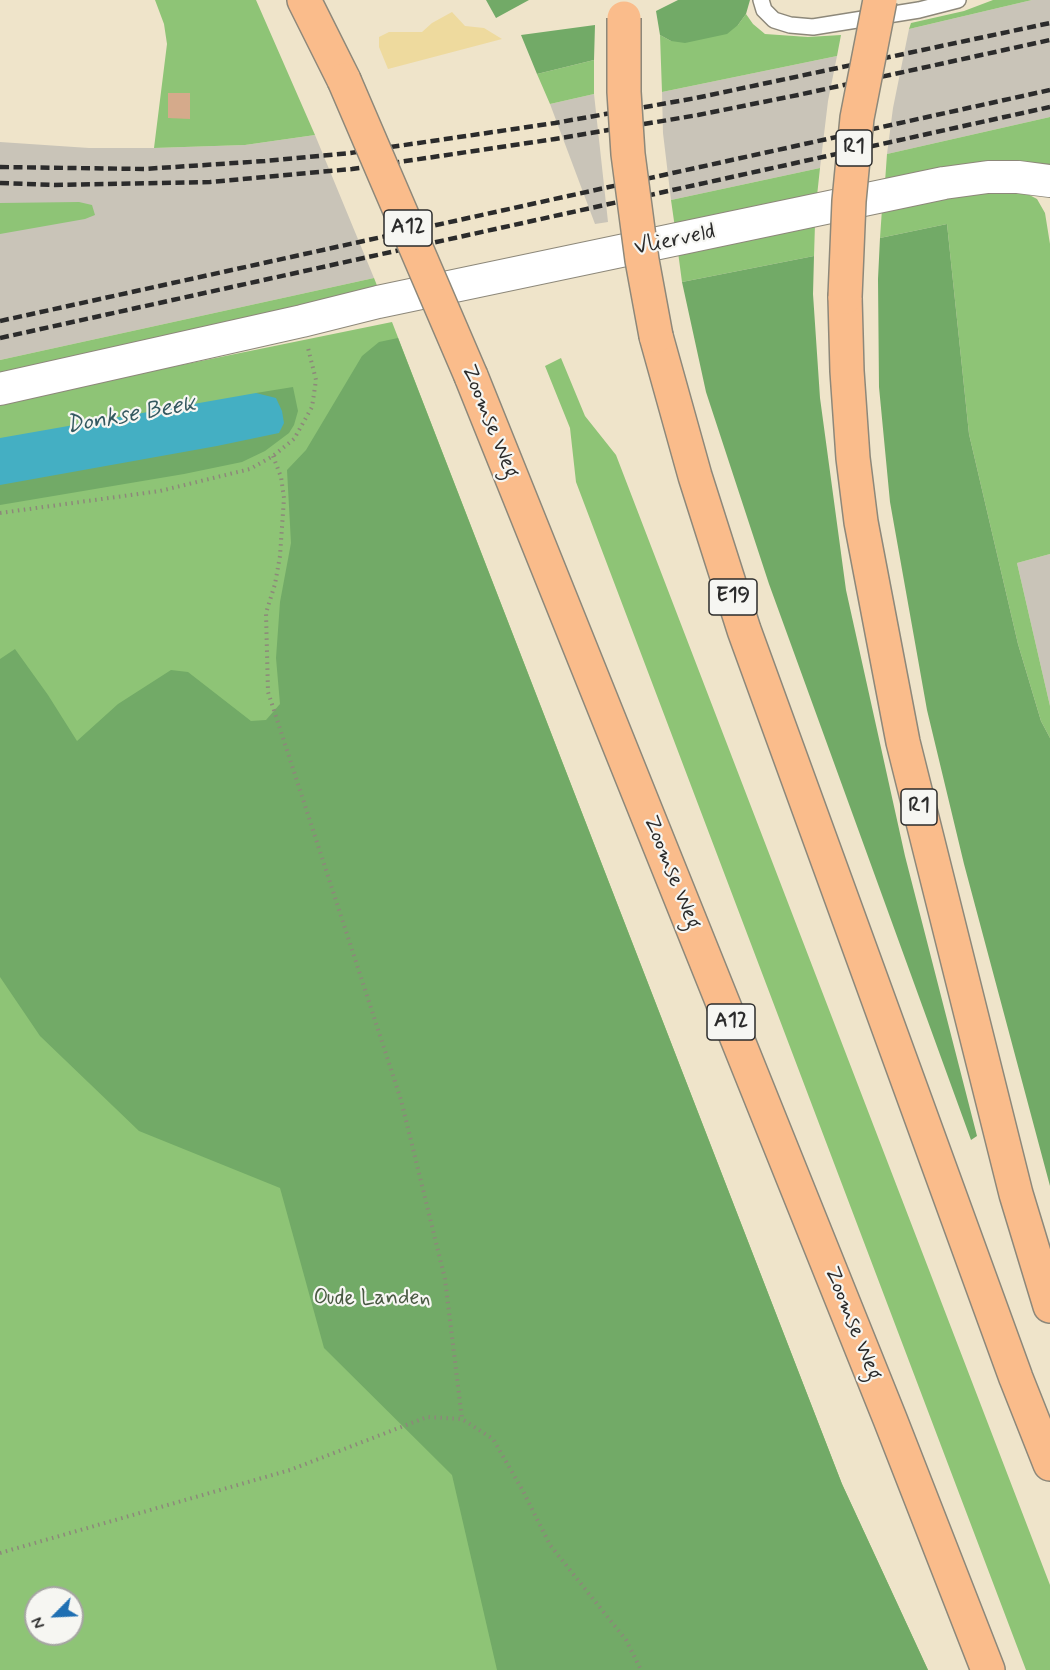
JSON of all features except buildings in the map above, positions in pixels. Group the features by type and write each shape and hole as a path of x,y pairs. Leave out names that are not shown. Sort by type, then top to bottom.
{"highway":[{"name":"Zoomse Weg","path":"304,0 344,80 471,376 890,1419 988,1670"},
{"name":"R1","path":"880,0 857,118 849,201 845,297 847,371 861,522 903,742 1016,1194 1050,1305"},
{"name":"E19","path":"625,9 624,92 628,154 642,260 656,336 716,548 1016,1378 1050,1464"}],"street":[{"name":"Vlierveld","path":"0,388 378,302 952,181 1008,177 1050,181"}],"lane":[{"path":"761,0 764,10 774,20 790,25 813,27 920,10 958,0"}],"path":[{"path":"0,513 160,491 250,468 273,456 294,439 312,407 316,380 302,321"},
{"path":"273,456 281,477 284,498 283,526 275,584 266,613 268,692 401,1100 445,1279 462,1419"},
{"path":"0,1553 290,1470 427,1417 462,1419 493,1439 550,1545 626,1640 640,1670"}],"shaded area":[{"path":"1032,0 1050,0 1050,117 887,154 893,108 909,29"},
{"path":"837,56 828,101 820,168 671,200 663,133 662,92"},
{"path":"594,94 608,222 595,224 550,104"},
{"path":"315,135 374,278 0,360 0,142 89,148 154,148 245,145"},
{"path":"1050,554 1050,706 1017,563"}],"green space":[{"path":"155,0 256,0 315,135 245,145 154,148 167,44 164,24"},
{"path":"486,0 529,0 496,18"},
{"path":"678,0 750,0 746,14 727,34 685,43 671,41 660,35 656,11"},
{"path":"993,0 1032,0 909,29 911,23 964,11"},
{"path":"746,14 753,24 765,34 808,37 841,35 837,56 662,92 660,35 671,41 738,25"},
{"path":"595,25 594,60 537,74 521,35"},
{"path":"594,60 594,94 550,104 537,74"},
{"path":"1050,117 1050,165 885,182 887,154"},
{"path":"820,168 817,196 675,228 671,200"},
{"path":"1016,188 1037,199 1045,213 1050,244 1050,554 1017,563 1050,706 1050,738 1041,721 1018,644 969,434 947,224 880,238 882,209 938,195"},
{"path":"79,202 92,205 95,215 85,219 0,234 0,203"},
{"path":"815,224 814,256 682,282 678,252"},
{"path":"947,224 969,434 1018,644 1041,721 1050,738 1050,1186 964,864 927,710 890,502 879,387 880,238"},
{"path":"814,256 813,294 820,398 846,590 905,856 977,1136 971,1140 769,584 706,392 682,282"},
{"path":"374,278 378,288 0,379 0,360"},
{"name":"Oude Landen","path":"392,322 842,1484 928,1670 0,1670 0,402"},
{"name":"Oude Landen","path":"398,338 842,1484 928,1670 497,1670 452,1475 324,1348 280,1188 139,1131 40,1036 0,977 0,659 15,649 77,741 118,704 171,670 188,672 251,721 266,720 280,704 276,658 280,602 291,543 287,470 306,450 362,356 379,342"},
{"path":"561,358 585,416 616,455 1050,1585 1050,1670 1026,1670 576,482 570,428 545,366"},
{"path":"293,387 298,411 289,433 265,451 242,462 0,505 0,452 237,421 256,393"}],"sand":[{"path":"452,12 465,26 484,28 502,39 388,69 379,47 379,37 389,32 422,32 432,23"}],"water":[{"name":"Donkse Beek","path":"256,393 276,398 284,423 279,433 0,485 0,438"}],"railway":[{"path":"0,167 144,169 350,153 555,123 696,98 1050,23"},
{"path":"0,183 54,185 210,182 352,169 698,115 1050,40"},
{"path":"0,321 1050,90"},
{"path":"0,338 1050,107"}]}
